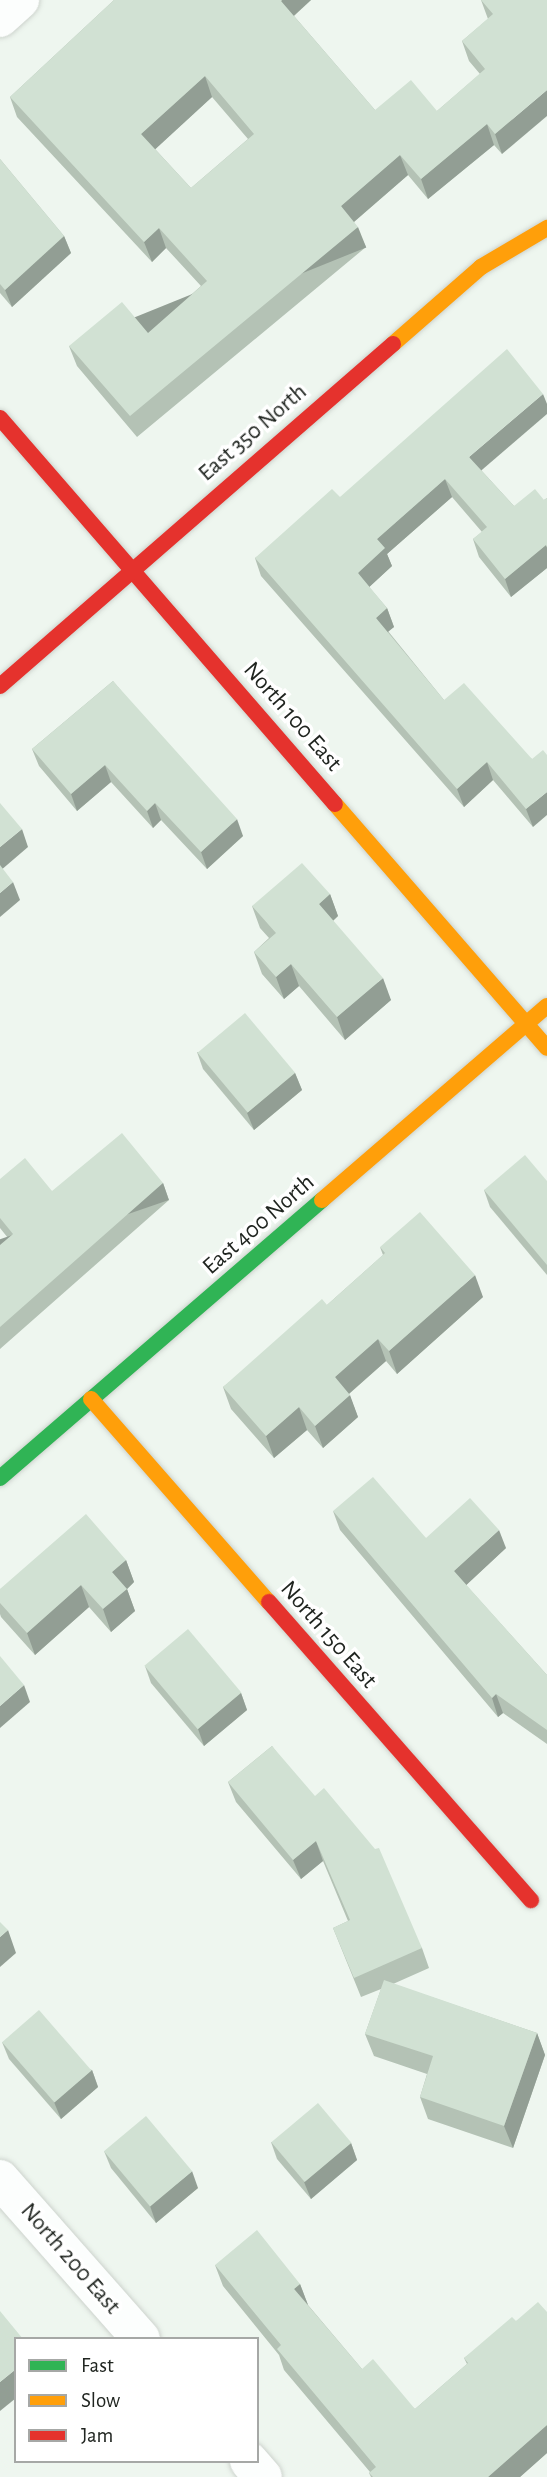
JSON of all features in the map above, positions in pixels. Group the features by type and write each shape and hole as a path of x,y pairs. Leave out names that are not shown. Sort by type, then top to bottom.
{"street":[{"path":"0,18 20,0"},
{"name":"East 350 North","path":"0,686 132,568 481,267 547,228"},
{"name":"North 100 East","path":"0,418 547,1048"},
{"name":"East 400 North","path":"0,1478 547,1006"},
{"name":"North 150 East","path":"91,1399 531,1900"},
{"name":"North 200 East","path":"0,2179 139,2337"},
{"path":"251,2463 263,2477"}],"building":[{"path":"114,0 282,0 375,110 411,80 437,111 485,69 462,41 493,14 481,0 547,0 547,90 495,134 487,124 421,179 400,155 341,206 358,227 130,416 69,346 122,302 148,333 207,281 159,228 144,242 10,97","holes":["205,76 254,134 191,188 141,134"]},
{"path":"0,159 64,236 5,290 0,284"},
{"path":"507,349 543,394 469,457 514,506 535,489 544,500 547,498 547,547 546,545 505,579 473,539 487,527 445,479 377,539 385,548 358,573 387,608 376,618 444,700 464,683 532,759 543,750 547,755 547,792 526,809 487,762 457,789 255,558 332,489 340,497"},
{"path":"113,681 237,819 201,852 155,803 147,811 105,765 71,794 32,749"},
{"path":"0,803 22,829 0,847"},
{"path":"302,863 330,894 319,904 383,978 337,1017 291,964 276,977 254,952 276,933 252,906"},
{"path":"0,865 13,882 0,893"},
{"path":"245,1013 295,1073 248,1113 198,1053"},
{"path":"122,1133 163,1183 0,1327 0,1245 13,1234 0,1218 0,1179 25,1158 52,1191"},
{"path":"525,1155 547,1181 547,1265 484,1190"},
{"path":"420,1212 475,1275 389,1351 378,1339 335,1377 350,1395 315,1426 299,1407 266,1436 223,1387 322,1299 327,1305 385,1253 380,1247"},
{"path":"373,1477 426,1538 470,1498 499,1530 454,1571 547,1675 547,1730 496,1694 492,1698 333,1511"},
{"path":"86,1514 126,1560 112,1572 127,1589 103,1609 81,1585 27,1633 0,1603 0,1589"},
{"path":"188,1629 241,1693 198,1729 144,1666"},
{"path":"0,1656 24,1685 0,1706"},
{"path":"272,1746 315,1796 324,1788 375,1849 379,1848 422,1948 354,1978 333,1928 350,1920 316,1841 293,1860 228,1782"},
{"path":"0,1922 8,1930 0,1937"},
{"path":"384,1980 537,2033 504,2126 420,2097 433,2056 365,2034"},
{"path":"39,2010 91,2070 55,2103 2,2042"},
{"path":"318,2103 351,2143 305,2182 271,2142"},
{"path":"146,2116 192,2171 150,2207 104,2151"},
{"path":"257,2230 300,2284 294,2289 362,2369 373,2359 415,2409 468,2363 464,2358 512,2317 516,2321 538,2302 547,2312 547,2425 488,2477 373,2477 369,2473 376,2467 277,2349 281,2345 215,2265"},
{"path":"0,2311 21,2337 14,2337 14,2371 0,2382"}],"traffic: fast":[{"path":"0,1478 322,1200"}],"traffic: slow":[{"path":"393,344 481,267 547,228"},
{"path":"335,804 547,1048"},
{"path":"322,1200 547,1006"},
{"path":"91,1399 269,1602"}],"traffic: jam":[{"path":"0,686 393,344"},
{"path":"0,418 335,804"},
{"path":"269,1602 531,1900"}]}
